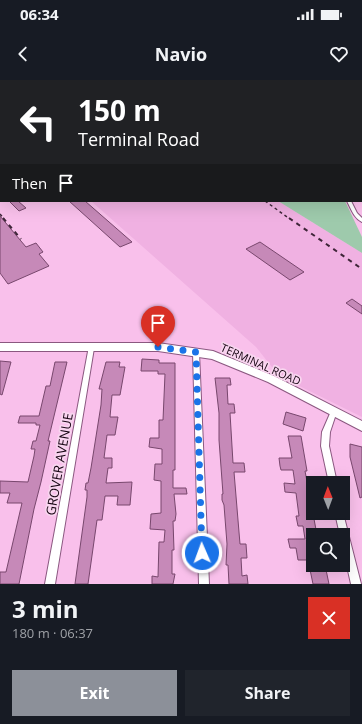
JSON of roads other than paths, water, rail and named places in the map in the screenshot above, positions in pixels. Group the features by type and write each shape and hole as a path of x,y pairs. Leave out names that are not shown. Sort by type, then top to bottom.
{"main road":[{"name":"TERMINAL ROAD","path":"0,347 158,347 213,355 237,363 362,426"}],"street":[{"path":"349,202 355,214 362,221"},
{"name":"GROVER AVENUE","path":"50,584 91,348"},
{"path":"196,352 204,584"},
{"path":"331,476 325,446 326,432 334,411"},
{"path":"341,520 356,584"}],"railway":[{"path":"266,202 290,219"},
{"path":"0,214 4,219"},
{"path":"3,218 21,239"},
{"path":"289,218 362,269"}]}
